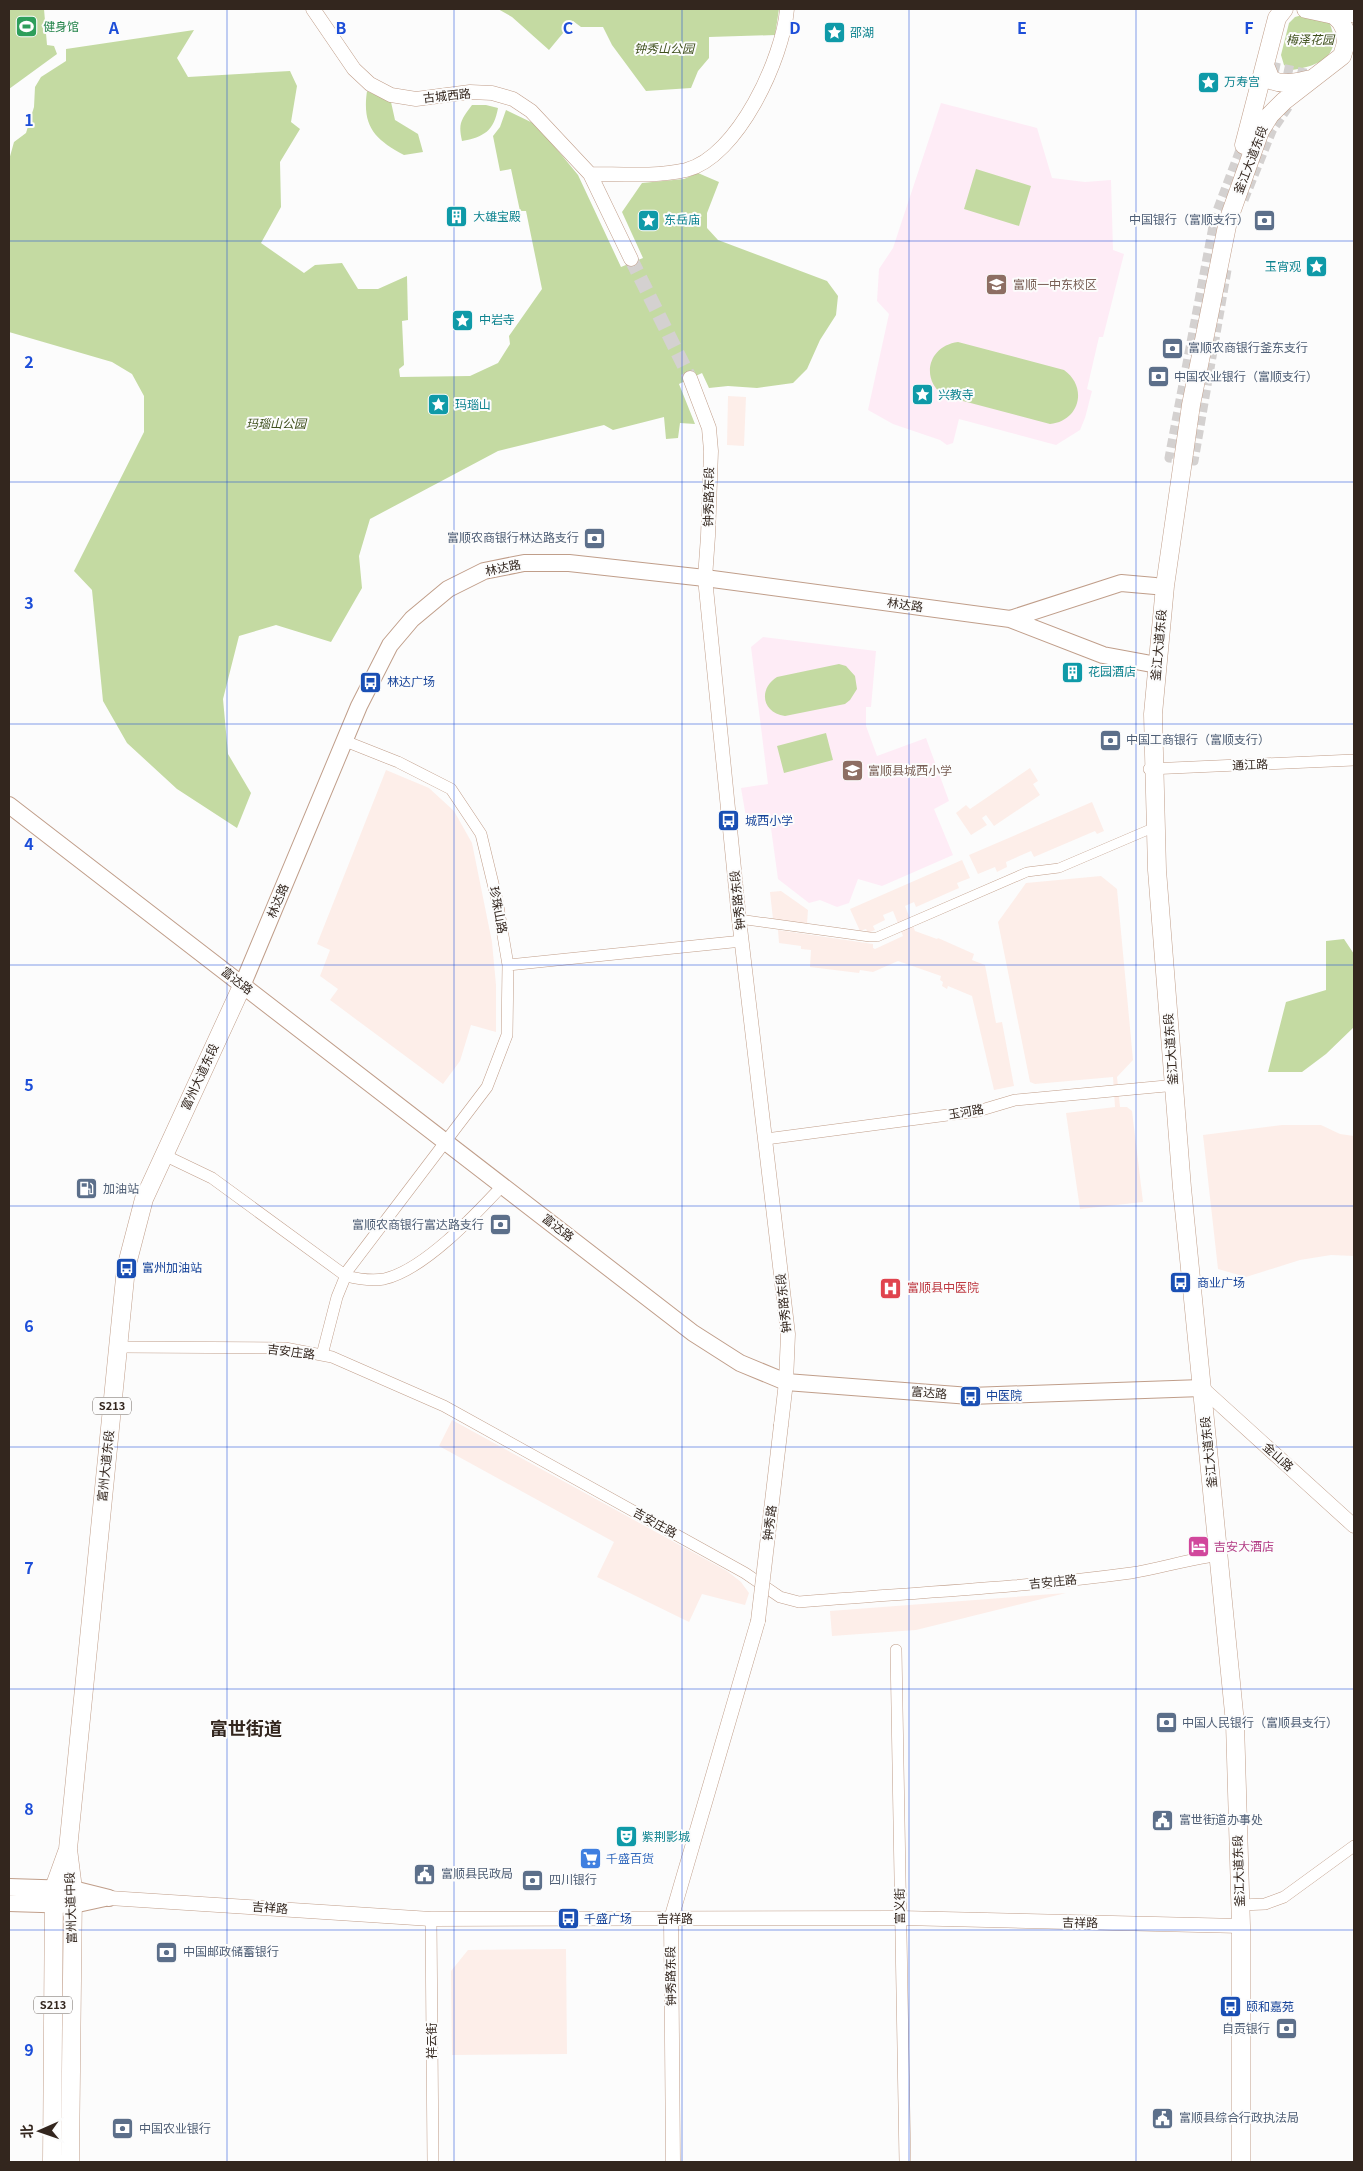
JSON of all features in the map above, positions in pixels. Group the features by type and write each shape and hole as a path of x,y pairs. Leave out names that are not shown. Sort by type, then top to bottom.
{"main road":[{"name":"釜江大道东段","path":"1152,665 1155,586 1181,415 1218,227 1249,130 1277,18 1284,9"},
{"path":"1306,9 1334,14"},
{"name":"釜江大道东段","path":"1241,2162 1235,1927 1225,1724 1208,1557 1151,769 1145,714 1191,405 1228,221 1260,131 1270,115 1348,52 1345,30 1334,14"},
{"path":"1265,65 1270,80 1278,83 1288,84 1315,78"},
{"name":"林达路","path":"242,986 345,740 390,645 412,619 448,589 484,571 524,563 569,563 705,578 1010,619"},
{"path":"1010,619 1121,583 1155,586"},
{"path":"1010,619 1103,655 1152,665"},
{"name":"釜江大道东段","path":"1151,769 1148,830 1149,871 1166,1086 1197,1388 1235,1723 1240,1905 1235,1927 1230,2162"},
{"name":"富达路","path":"9,805 694,1333 740,1363 786,1382 970,1396 1197,1388"},
{"name":"富州大道东段","path":"68,1850 126,1268 144,1199 242,986"},
{"name":"富州大道中段","path":"52,2162 54,1896 68,1850"},
{"name":"富州大道中段","path":"68,1850 73,1897 70,2162"},
{"name":"吉祥路","path":"9,1887 54,1896 109,1898"},
{"name":"吉祥路","path":"9,1904 54,1896"}],"street":[{"name":"古城西路","path":"313,9 354,70 370,84 391,95 416,99 470,92 492,93 513,99 532,111 590,174 631,259"},
{"path":"590,174 665,173 688,170 710,157 737,129 764,87 778,52 787,9"},
{"path":"1334,14 1354,15"},
{"name":"钟秀路东段","path":"690,378 709,428 711,451 705,578 739,920 788,1334 786,1382 781,1425"},
{"name":"珍珠山路","path":"322,1355 337,1297 346,1276 487,1087 507,1035 508,965 498,900 481,834 451,789 398,762 345,740"},
{"name":"通江路","path":"1151,769 1354,760"},
{"path":"739,920 877,937 1027,872 1058,868 1148,830"},
{"path":"508,965 742,941"},
{"name":"玉河路","path":"766,1139 978,1112 1015,1100 1166,1086"},
{"path":"164,1155 212,1178 346,1276 363,1280 384,1279 417,1264 460,1230 503,1185"},
{"name":"吉安庄路","path":"118,1347 284,1348 332,1357 444,1406 745,1573 780,1598 799,1602 1034,1584 1133,1573 1179,1561 1208,1557"},
{"name":"金山路","path":"1197,1388 1354,1526"},
{"name":"钟秀路","path":"758,1621 781,1425"},
{"name":"钟秀路东段","path":"673,2162 671,1919 758,1621"},
{"name":"富义街","path":"896,1650 904,2162"},
{"path":"1240,1905 1265,1904 1284,1897 1354,1846"},
{"name":"吉祥路","path":"109,1898 431,1919 901,1918 1235,1927"},
{"name":"祥云街","path":"431,1919 433,2162"}],"shaded area":[{"name":"富顺一中东校区","path":"941,103 1037,128 1052,178 1085,182 1111,180 1113,250 1124,254 1103,337 1099,337 1087,389 1092,391 1085,418 1080,430 1056,445 959,419 953,443 947,445 940,440 893,424 868,410 889,314 877,301 879,269 893,248"},
{"path":"728,396 746,397 744,446 727,445"},
{"name":"富顺县城西小学","path":"763,637 876,651 871,707 866,707 866,726 877,756 926,738 949,801 934,809 953,855 882,886 858,879 849,903 837,907 820,900 809,903 778,879 770,821 747,823 741,788 768,784 751,647"},
{"path":"1030,768 1038,781 1033,784 1040,795 994,826 986,815 982,818 987,825 971,835 956,813 966,805 970,809"},
{"path":"386,770 429,788 454,811 472,843 492,942 496,985 496,1032 471,1025 460,1061 443,1084 330,1000 338,989 320,976 330,950 317,944"},
{"path":"1092,802 1104,831 1097,834 1095,831 1034,857 1031,851 1006,862 1007,867 997,872 995,867 978,874 969,855"},
{"path":"962,860 970,878 957,883 959,888 916,907 914,902 905,906 915,931 938,938 974,954 972,960 985,965 996,1023 1002,1022 1014,1086 994,1090 972,996 948,986 947,989 942,986 941,976 898,961 873,972 860,970 859,973 810,967 811,950 801,949 801,946 779,943 778,930 873,944 875,949 903,936 893,911 883,915 885,920 873,926 875,930 868,933 866,929 860,931 850,909"},
{"path":"1101,876 1117,889 1133,1060 1117,1077 1120,1107 1127,1107 1132,1111 1143,1202 1080,1209 1066,1113 1115,1107 1113,1077 1035,1084 1030,1082 998,922 1026,883"},
{"path":"781,891 808,910 807,924 773,919 770,892"},
{"name":"商业广场","path":"1282,1125 1321,1125 1340,1134 1354,1136 1354,1256 1331,1255 1300,1260 1246,1277 1218,1269 1203,1135"},
{"path":"452,1420 727,1571 741,1582 749,1593 745,1605 702,1594 689,1622 597,1577 614,1542 439,1446"},
{"path":"1066,1593 916,1630 832,1636 830,1611"},
{"path":"566,1949 567,2054 452,2055 451,1971 468,1950"}],"green space":[{"path":"9,9 44,9 47,45 54,46 57,54 9,89"},
{"name":"钟秀山公园","path":"498,9 779,9 775,35 709,37 709,58 698,71 691,88 646,91 612,45 603,27 581,27 573,21 549,50 512,17"},
{"name":"梅泽花园","path":"1306,14 1329,22 1333,33 1331,51 1320,62 1291,70 1284,65 1281,55 1289,23 1295,17"},
{"name":"玛瑙山公园","path":"194,30 177,58 188,77 290,71 297,86 291,122 300,129 280,162 281,207 261,243 304,273 315,265 342,263 358,289 378,289 407,276 408,320 402,321 404,365 399,369 400,377 470,376 498,363 510,344 509,336 542,289 526,211 520,211 511,169 500,171 493,136 500,127 506,110 537,125 578,175 621,267 643,258 622,212 642,183 684,179 698,173 719,182 707,213 707,228 718,240 827,281 838,296 836,315 820,340 807,369 793,383 757,388 728,386 709,388 702,373 679,384 695,424 680,423 678,438 666,439 664,417 613,430 604,425 498,451 370,519 359,556 362,588 331,642 276,625 239,636 223,699 228,754 251,793 237,828 177,789 127,743 103,701 92,590 74,571 144,432 144,396 132,374 112,362 9,332 9,160 14,142 26,133 34,107 35,87 41,77 66,61 66,49"},
{"path":"367,91 391,102 395,120 418,134 423,152 404,155 378,137 372,130 366,114"},
{"path":"472,105 486,105 498,108 494,122 487,132 462,141 461,122"},
{"path":"976,169 1031,186 1019,226 964,209"},
{"path":"958,342 1064,370 1072,377 1076,385 1078,394 1074,410 1060,422 1050,424 944,396 936,389 932,381 931,364 934,356 940,350"},
{"path":"839,664 846,666 855,676 857,689 845,704 785,716 777,714 767,706 765,694 767,688 777,677"},
{"path":"826,733 833,760 784,773 777,746"},
{"path":"1344,939 1354,954 1354,1027 1326,1054 1302,1072 1268,1072 1286,1002 1326,990 1326,941"}],"tunnel":[{"path":"1271,66 1312,73"},
{"path":"1244,200 1272,131 1289,106"},
{"path":"1227,270 1194,461 1169,458 1215,216 1243,142"},
{"path":"631,259 690,378"}],"place":[{"name":"健身馆","path":"27,27"},
{"name":"邵湖","path":"834,33"},
{"name":"万寿宫","path":"1208,82"},
{"name":"大雄宝殿","path":"457,217"},
{"name":"东岳庙","path":"648,220"},
{"name":"中国银行（富顺支行）","path":"1265,220"},
{"name":"玉宵观","path":"1317,267"},
{"name":"富顺一中东校区","path":"997,285"},
{"name":"中岩寺","path":"463,320"},
{"name":"富顺农商银行釜东支行","path":"1172,348"},
{"name":"中国农业银行（富顺支行）","path":"1158,377"},
{"name":"兴教寺","path":"922,395"},
{"name":"玛瑙山","path":"439,405"},
{"name":"富顺农商银行林达路支行","path":"595,538"},
{"name":"花园酒店","path":"1072,672"},
{"name":"林达广场","path":"371,682"},
{"name":"中国工商银行（富顺支行）","path":"1110,740"},
{"name":"富顺县城西小学","path":"852,771"},
{"name":"城西小学","path":"729,821"},
{"name":"加油站","path":"87,1189"},
{"name":"富顺农商银行富达路支行","path":"500,1225"},
{"name":"富州加油站","path":"126,1268"},
{"name":"商业广场","path":"1181,1283"},
{"name":"富顺县中医院","path":"891,1288"},
{"name":"中医院","path":"970,1396"},
{"name":"吉安大酒店","path":"1198,1547"},
{"name":"中国人民银行（富顺县支行）","path":"1166,1723"},
{"name":"富世街道办事处","path":"1163,1820"},
{"name":"紫荆影城","path":"626,1837"},
{"name":"千盛百货","path":"590,1859"},
{"name":"富顺县民政局","path":"425,1874"},
{"name":"四川银行","path":"533,1880"},
{"name":"千盛广场","path":"568,1919"},
{"name":"中国邮政储蓄银行","path":"167,1952"},
{"name":"颐和嘉苑","path":"1230,2007"},
{"name":"自贡银行","path":"1286,2029"},
{"name":"富顺县综合行政执法局","path":"1163,2118"},
{"name":"中国农业银行","path":"123,2129"}],"district":[{"name":"富世街道","path":"246,1729"}]}
